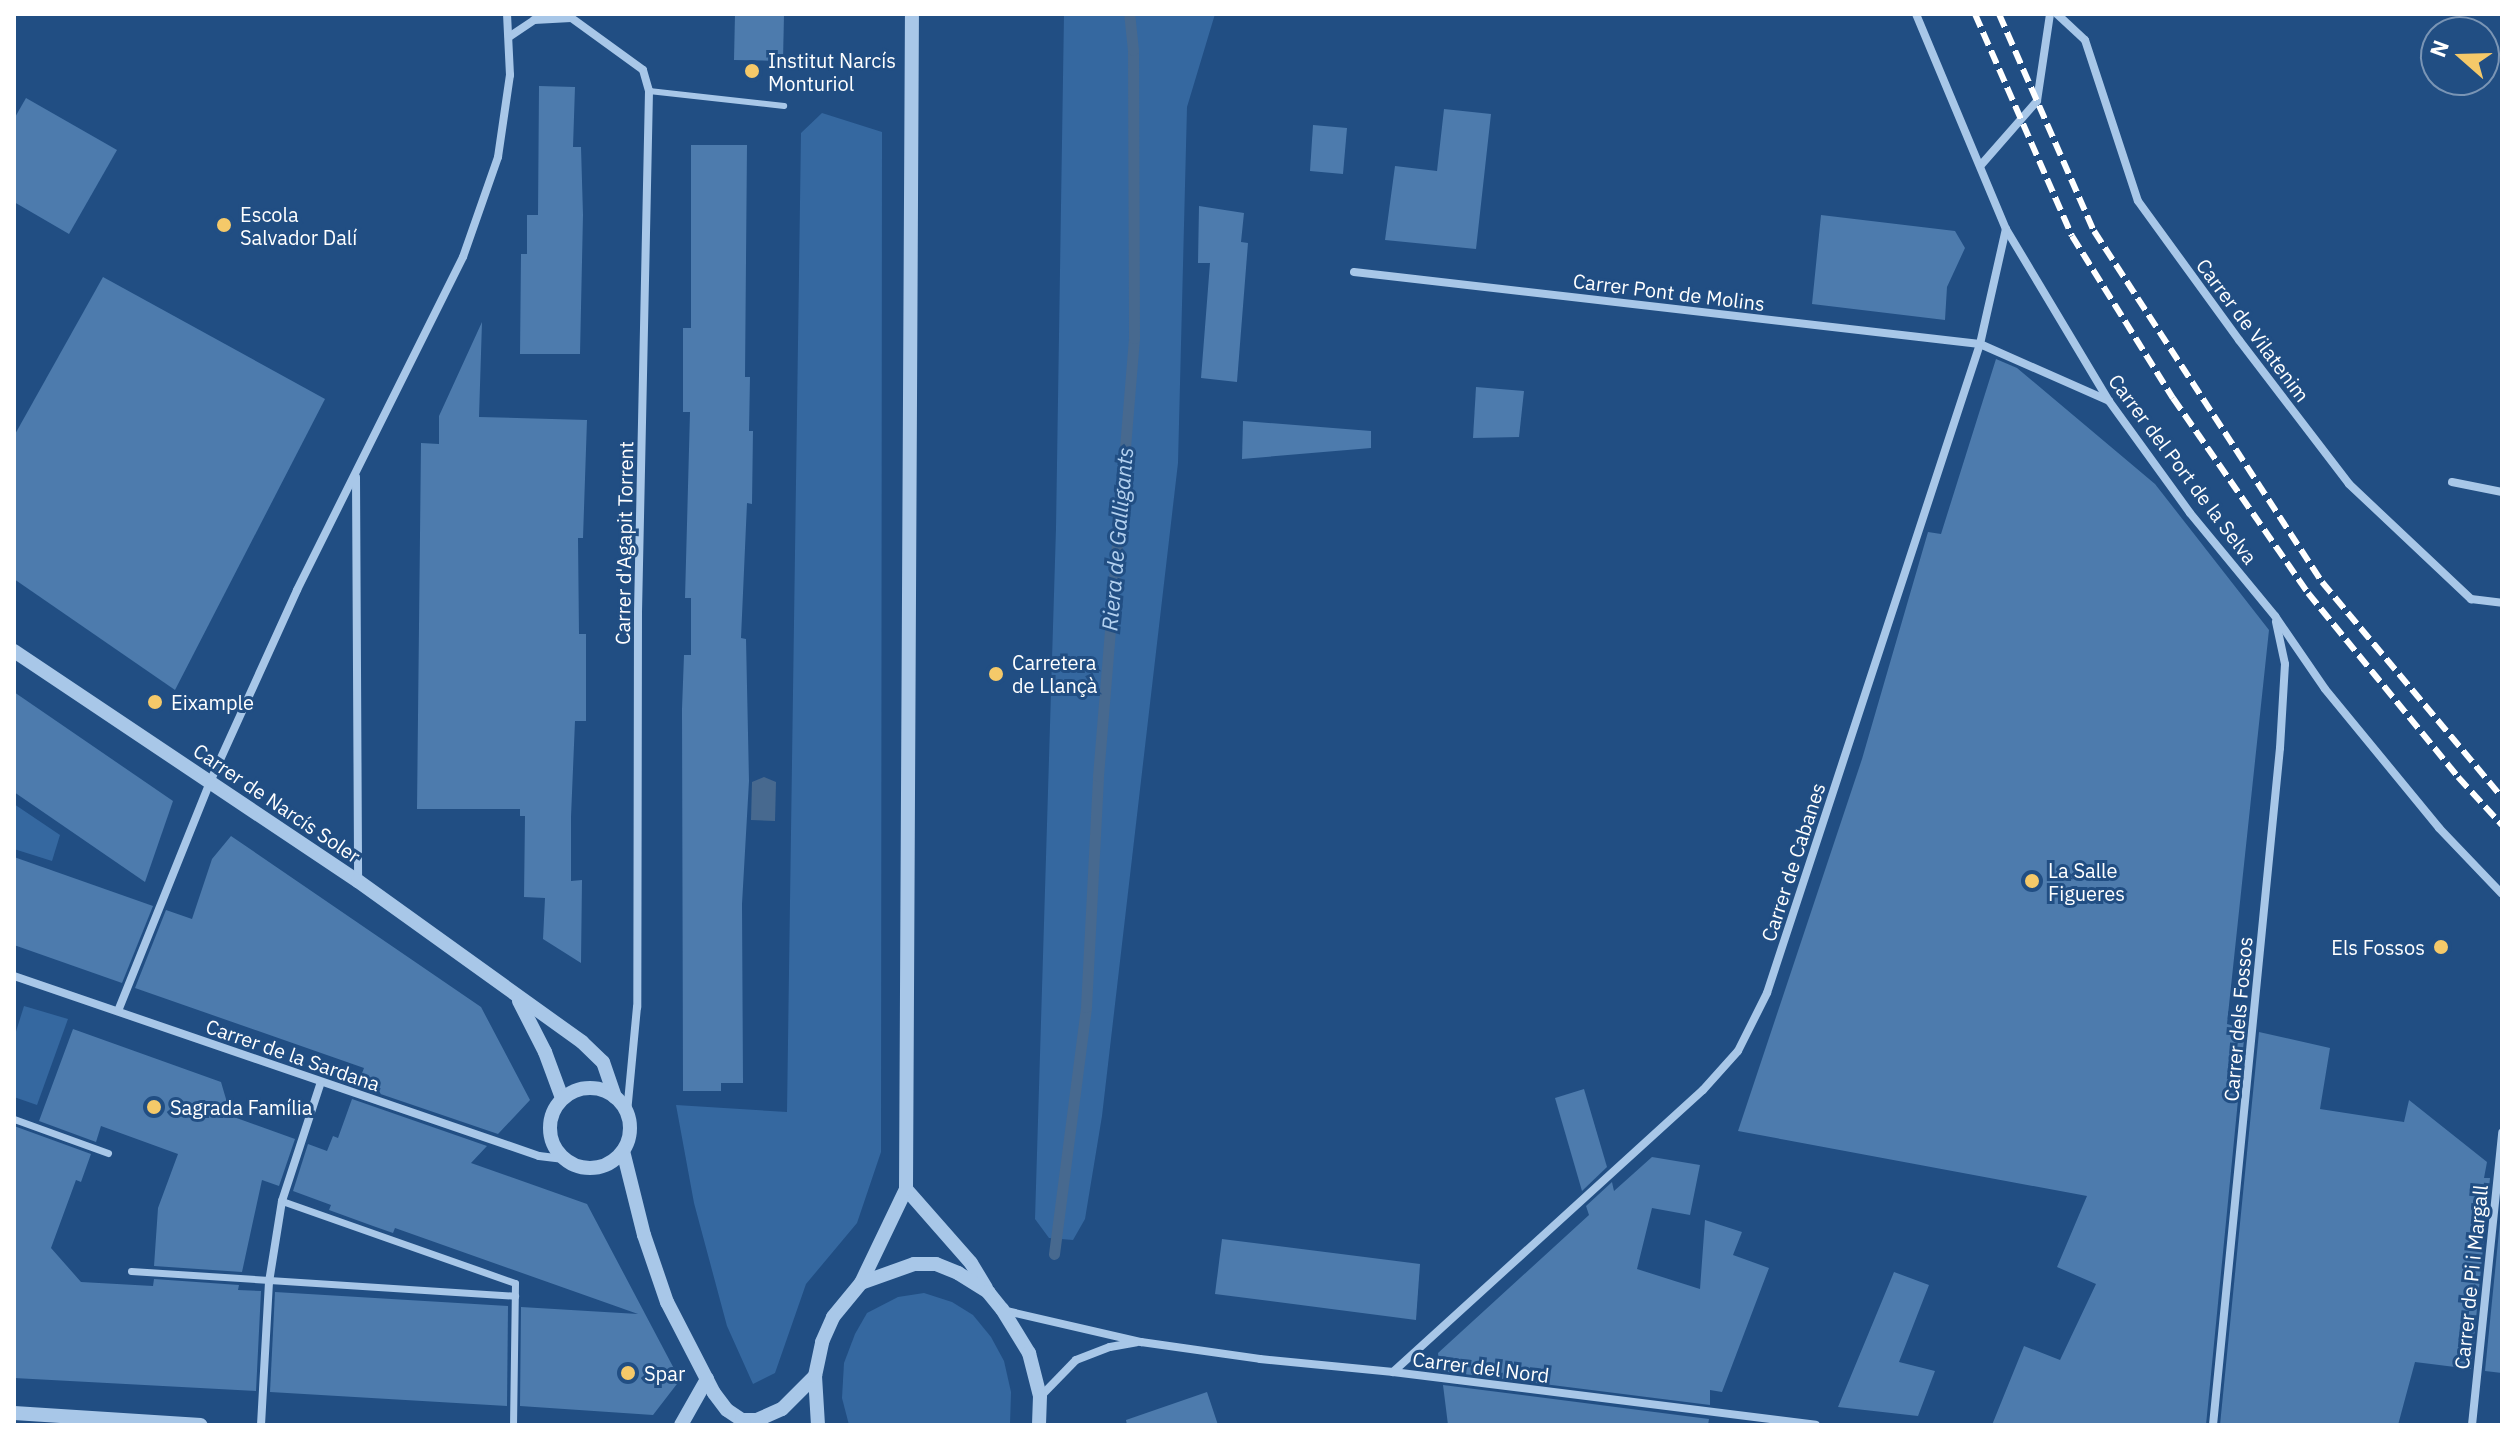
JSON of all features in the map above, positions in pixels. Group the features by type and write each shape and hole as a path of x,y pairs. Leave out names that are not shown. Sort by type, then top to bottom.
{"street":[{"path":"118,1011 210,782 297,590 468,242 498,157 510,75 507,14"},
{"path":"818,1425 815,1376 822,1342 833,1317 861,1283 906,1189 912,14"},
{"name":"Carrer del Port de la Selva","path":"1916,14 2006,229 2109,401 2190,513 2275,616 2325,689 2439,828 2502,894"},
{"path":"1981,165 2037,101 2050,14"},
{"name":"Carrer de Vilatenim","path":"2057,14 2085,40 2138,201 2248,352 2349,484 2471,599 2502,603"},
{"path":"509,37 534,20 569,16 643,70 649,91"},
{"name":"Carrer d'Agapit Torrent","path":"627,1112 637,1007 638,613 649,91"},
{"name":"Carrer de Cabanes","path":"1393,1372 1631,1152 1703,1090 1738,1051 1767,993 1980,344 2006,229"},
{"name":"Carrer Pont de Molins","path":"1354,272 1980,344 2109,401"},
{"path":"356,473 358,881"},
{"path":"2452,482 2502,492"},
{"name":"Carrer dels Fossos","path":"2213,1425 2280,748 2285,664 2275,616"},
{"name":"Carrer de Narcís Soler","path":"14,651 358,881 582,1042 603,1062 615,1097"},
{"name":"Carrer de la Sardana","path":"14,976 539,1156 564,1159"},
{"name":"Carrer de Narcís Soler","path":"514,994 527,1011 562,1098"},
{"path":"261,1425 269,1282 282,1201 321,1082"},
{"path":"588,1088 615,1097 627,1112 629,1139 623,1151 606,1165 595,1168 573,1165 564,1159 551,1141 550,1118 562,1098 588,1088"},
{"path":"14,1119 108,1153"},
{"name":"Carrer de Pi i Margall","path":"2472,1425 2502,1133"},
{"path":"623,1151 635,1207 667,1302 707,1379 727,1410 742,1420 757,1420 782,1409 815,1376"},
{"path":"906,1189 971,1263 1029,1353 1040,1396 1039,1425"},
{"path":"282,1201 515,1283 513,1425"},
{"path":"861,1283 914,1264 936,1264 988,1292"},
{"path":"131,1271 515,1296"},
{"name":"Carrer del Nord","path":"1002,1309 1141,1342 1260,1359 1393,1372 1816,1425"},
{"name":"Carrer del Nord","path":"1040,1396 1076,1360 1110,1347 1141,1342"},
{"path":"681,1425 707,1379"},
{"path":"14,1413 201,1425"}],"lane":[{"path":"649,91 784,106"}],"shaded area":[{"path":"1064,14 1215,14 1187,107 1178,463 1102,1116 1085,1219 1073,1240 1049,1238 1035,1219 1056,528"},
{"path":"822,113 882,132 881,1152 857,1223 806,1284 775,1373 753,1384 727,1326 694,1203 676,1105 787,1112 801,133"},
{"path":"764,777 776,782 775,821 751,820 752,782"},
{"path":"14,804 60,835 52,861 14,849"},
{"path":"24,1006 68,1019 37,1105 14,1097 14,1038"},
{"path":"924,1293 952,1302 973,1315 991,1337 1004,1361 1011,1392 1010,1425 849,1425 842,1398 844,1363 855,1334 867,1313 898,1297"}],"building":[{"path":"735,14 784,14 783,61 734,60"},
{"path":"539,86 575,87 573,147 581,147 583,215 580,354 520,354 521,254 527,254 527,215 538,215"},
{"path":"26,98 117,150 69,234 14,202 14,119"},
{"path":"1444,109 1491,114 1476,249 1385,240 1395,166 1437,171"},
{"path":"1313,125 1347,128 1343,174 1310,171"},
{"path":"691,145 747,145 745,377 750,377 749,431 753,431 752,504 747,503 741,638 746,639 749,781 742,904 743,1083 721,1083 721,1091 683,1091 682,709 684,655 691,655 691,598 685,598 690,412 683,412 683,328 691,328"},
{"path":"1199,206 1244,213 1241,242 1248,243 1237,382 1201,378 1210,263 1198,263"},
{"path":"1821,215 1955,231 1965,248 1947,287 1945,320 1812,304"},
{"path":"103,277 325,399 175,690 14,579 14,436"},
{"path":"482,322 479,417 587,420 583,538 578,538 579,634 586,634 586,721 575,721 571,817 571,881 582,880 581,963 543,939 545,898 524,897 525,816 520,816 520,809 417,809 421,443 439,444 439,416"},
{"name":"La Salle Figueres","path":"1996,359 2017,368 2155,484 2269,630 2227,1024 2245,1029 2206,1425 1992,1425 2024,1346 2060,1360 2096,1284 2057,1267 2087,1196 1738,1131 1862,759 1928,532 1941,534"},
{"path":"1476,387 1524,391 1519,437 1473,438"},
{"path":"1243,421 1371,431 1371,448 1242,459"},
{"path":"14,692 173,801 145,882 14,792"},
{"path":"231,836 481,1007 530,1100 498,1134 357,1086 364,1068 135,988 166,910 192,919 212,859"},
{"path":"14,857 153,906 122,983 14,945"},
{"path":"73,1029 221,1082 231,1116 295,1139 279,1186 262,1180 242,1272 154,1266 158,1208 178,1154 101,1126 96,1142 39,1121"},
{"path":"2259,1032 2330,1048 2320,1109 2404,1122 2409,1100 2487,1162 2484,1178 2490,1178 2471,1369 2415,1362 2398,1425 2220,1425"},
{"path":"1584,1089 1607,1167 1582,1191 1555,1098"},
{"path":"352,1099 487,1146 471,1163 587,1204 680,1380 653,1415 520,1406 521,1307 638,1314 395,1228 393,1233 373,1226 329,1210 331,1205 293,1191 308,1144 327,1151 333,1136 338,1138"},
{"path":"14,1126 91,1154 81,1182 76,1180 51,1248 81,1282 153,1286 154,1279 239,1285 238,1290 261,1291 256,1391 14,1378"},
{"path":"1652,1157 1700,1165 1690,1215 1652,1208 1637,1269 1700,1289 1705,1220 1742,1232 1733,1255 1769,1268 1722,1392 1710,1390 1710,1405 1440,1371 1438,1353 1589,1215 1586,1206 1612,1182 1614,1191"},
{"path":"2502,1202 2502,1373 2485,1371"},
{"path":"1222,1239 1420,1264 1416,1320 1215,1294"},
{"path":"1894,1272 1929,1285 1899,1362 1935,1371 1918,1416 1838,1407"},
{"path":"275,1292 508,1306 507,1406 270,1392"},
{"path":"1443,1385 1709,1419 1708,1425 1448,1425"},
{"path":"1207,1392 1218,1425 1127,1425 1126,1420"}],"waterway":[{"name":"Riera de Galligants","path":"1054,1254 1086,1007 1098,776 1134,338 1133,50 1129,14"}],"railway":[{"path":"1975,14 2072,236 2173,398 2308,593 2458,777 2502,825"},
{"path":"1999,14 2094,231 2322,582 2502,797"}],"place":[{"name":"Institut Narcís Monturiol","path":"752,71"},
{"name":"Escola Salvador Dalí","path":"224,225"},
{"name":"Carretera de Llançà","path":"996,674"},
{"name":"Eixample","path":"155,702"},
{"name":"La Salle Figueres","path":"2032,881"},
{"name":"Els Fossos","path":"2441,947"},
{"name":"Sagrada Família","path":"154,1107"},
{"name":"Spar","path":"628,1373"}]}
